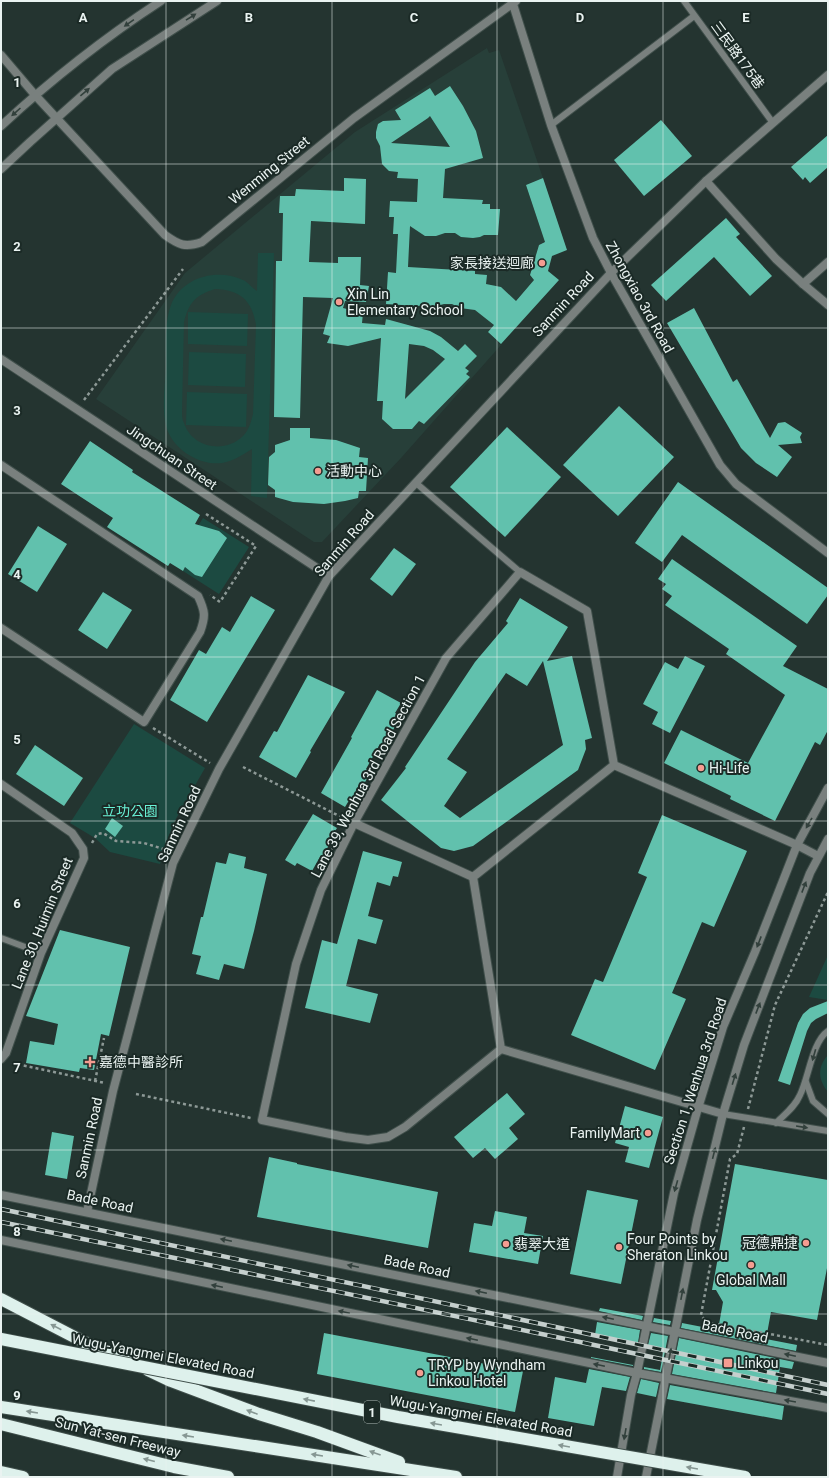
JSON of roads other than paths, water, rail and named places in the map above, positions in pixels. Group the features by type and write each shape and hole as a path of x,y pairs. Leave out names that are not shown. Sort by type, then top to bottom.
{"highway":[{"path":"1,1299 86,1343 171,1381 259,1414 317,1432 425,1471"},
{"name":"Wugu-Yangmei Elevated Road","path":"1,1339 398,1417 745,1477"},
{"path":"1,1407 425,1471 456,1477"},
{"name":"Sun Yat-sen Freeway","path":"1,1424 174,1467 228,1477"},
{"path":"1,1472 23,1477"}],"street":[{"path":"1,126 35,95 94,46 161,1"},
{"path":"1,169 112,69 217,1"},
{"name":"Wenming Street","path":"1,55 35,95 165,235 177,244 190,246 202,242 354,118 513,2"},
{"name":"Zhongxiao 3rd Road","path":"513,2 551,125 593,238 720,465 736,484 828,553"},
{"name":"Sanmin Road","path":"87,1212 113,1091 173,863 219,769 329,576 611,272 706,181 828,75"},
{"path":"706,181 776,259 828,305"},
{"path":"803,284 828,262"},
{"name":"Jingchuan Street","path":"1,359 329,576"},
{"path":"1,465 198,596 204,608 204,622 200,632 144,722 1,628"},
{"path":"520,572 587,612 614,765"},
{"name":"Lane 39, Wenhua 3rd Road Section 1","path":"502,1049 405,1127 388,1137 368,1140 345,1137 262,1120 296,964 321,890 354,823 446,658 520,572"},
{"path":"614,765 797,844 818,856"},
{"path":"473,877 614,765"},
{"name":"Lane 30, Huimin Street","path":"1,784 72,833 83,849 84,858 41,953 6,1053 5,1061"},
{"name":"Section 1, Wenhua 3rd Road","path":"617,1477 631,1396 674,1193 698,1108 723,1027 755,952 797,844 828,788"},
{"path":"354,823 473,877"},
{"path":"646,1477 697,1220 723,1114 744,1045 810,873 828,839"},
{"path":"473,877 502,1049 698,1108 723,1114"},
{"name":"Bade Road","path":"1,1194 828,1363"},
{"path":"1,1240 666,1379 828,1408"}],"lane":[{"name":"三民路175巷","path":"684,1 773,123"},
{"path":"551,125 694,16"},
{"path":"416,483 520,572"},
{"path":"1,938 41,953"},
{"path":"776,1122 791,1109 800,1097 806,1082 815,1048 828,1031"},
{"path":"806,1082 813,1101 828,1114"},
{"path":"723,1114 828,1131"}],"railway":[{"path":"1,1209 828,1385"},
{"path":"1,1222 828,1394"}],"place":[{"name":"家長接送迴廊","path":"542,263"},
{"name":"Xin Lin Elementary School","path":"339,302"},
{"name":"活動中心","path":"318,471"},
{"name":"Hi-Life","path":"701,768"},
{"name":"嘉德中醫診所","path":"90,1062"},
{"name":"FamilyMart","path":"648,1133"},
{"name":"冠德鼎捷","path":"806,1243"},
{"name":"翡翠大道","path":"506,1244"},
{"name":"Four Points by Sheraton Linkou","path":"619,1247"},
{"name":"Global Mall","path":"751,1265"},
{"name":"Linkou","path":"728,1363"},
{"name":"TRYP by Wyndham Linkou Hotel","path":"420,1373"}],"park label":[{"name":"立功公園","path":"130,811"}]}
